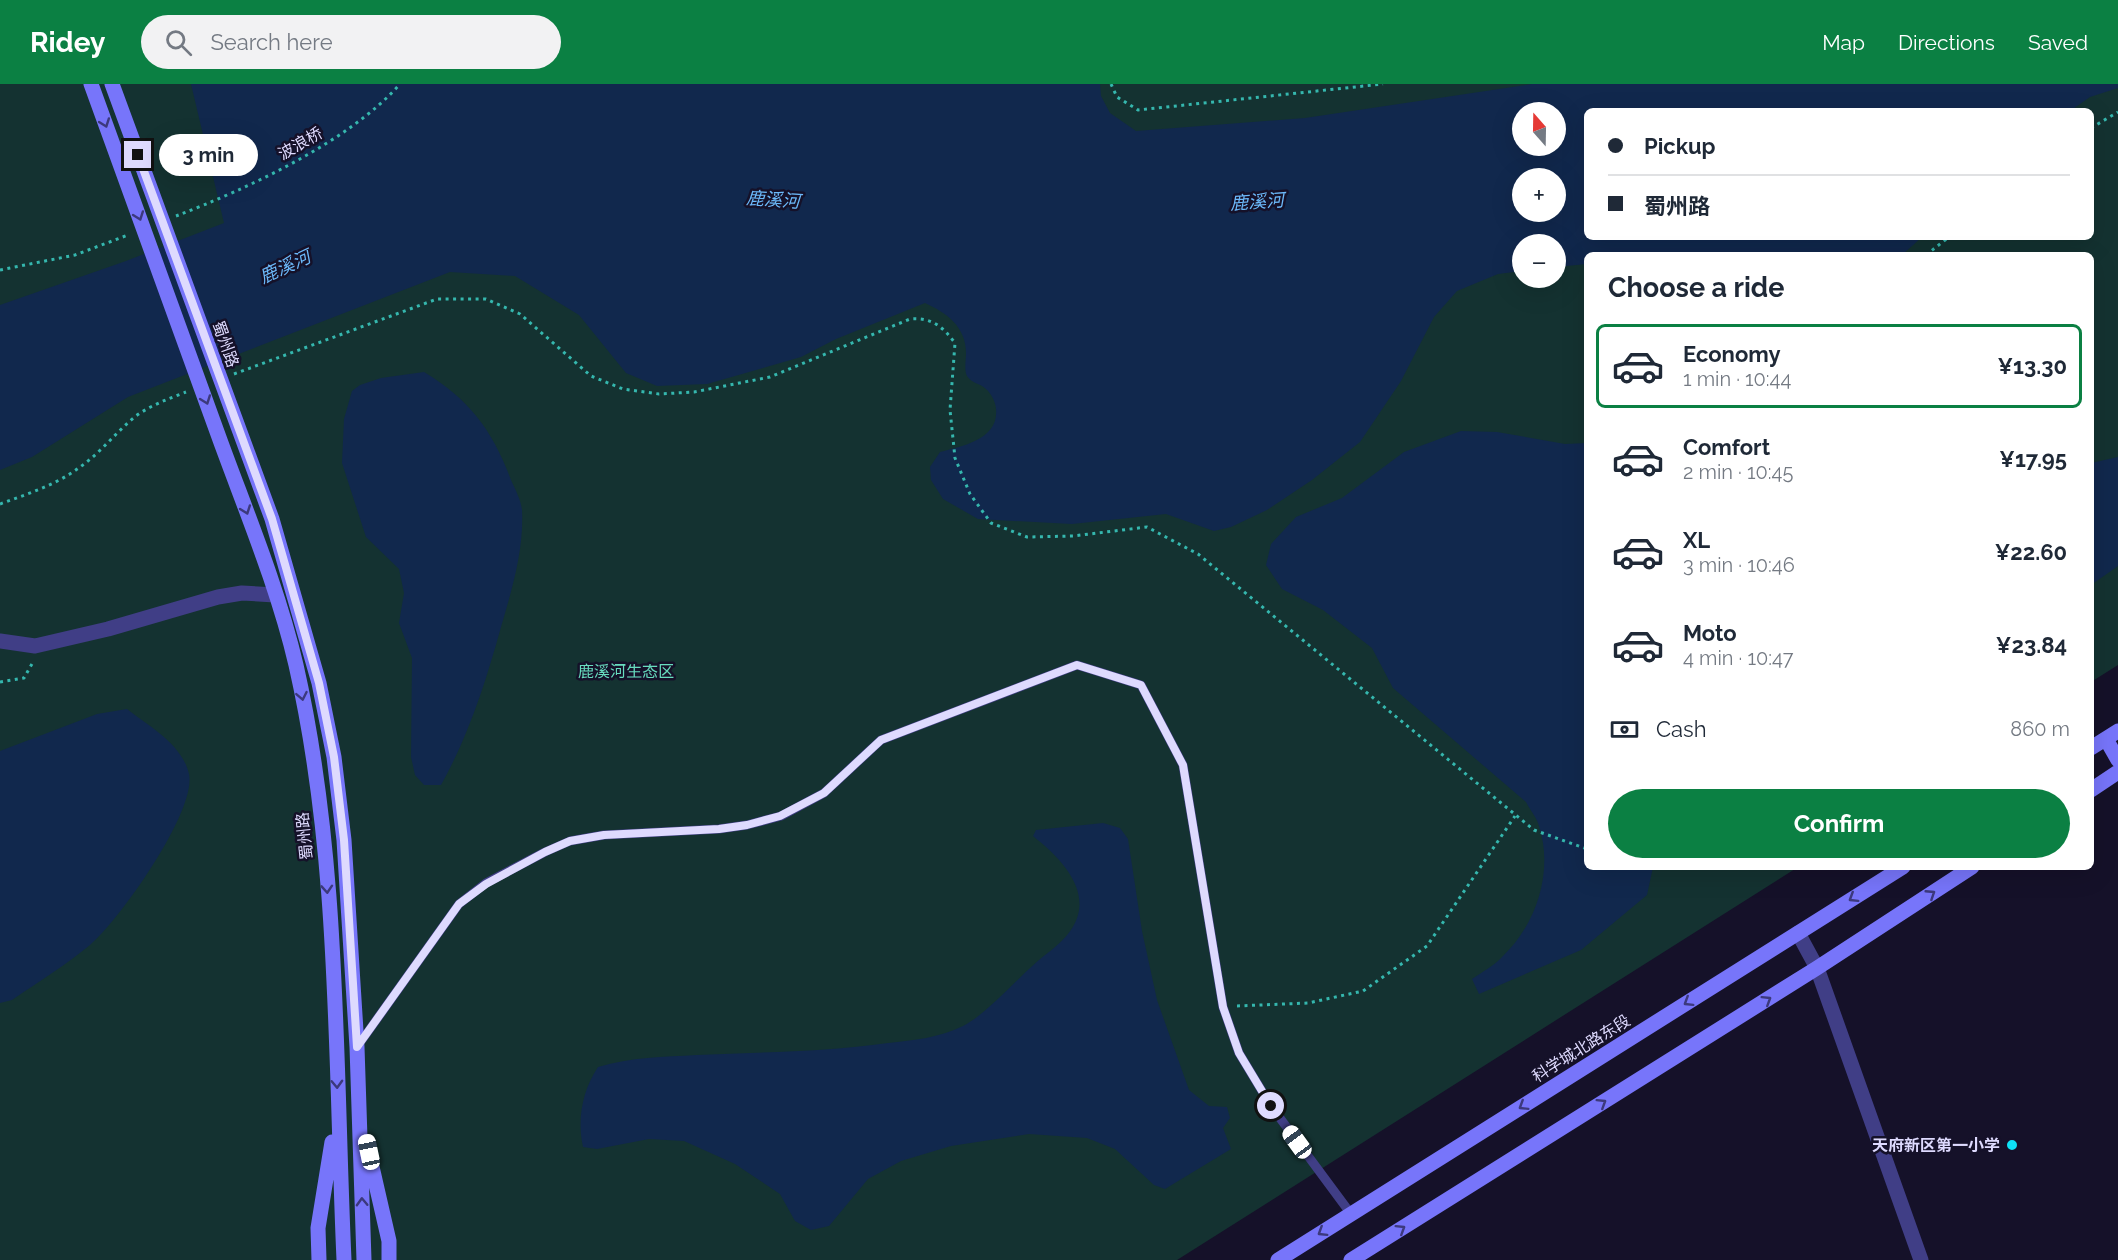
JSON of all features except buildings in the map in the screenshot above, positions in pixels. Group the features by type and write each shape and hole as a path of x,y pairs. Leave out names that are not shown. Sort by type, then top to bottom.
{"main road":[{"name":"蜀州路","path":"91,84 226,455 296,663 311,743 324,842 344,1260"},
{"name":"蜀州路","path":"112,84 272,519 319,683 334,757 344,840 357,1047 364,1260"},
{"path":"2094,746 2112,735 2118,760"},
{"path":"2094,788 2118,772"},
{"name":"科学城北路东段","path":"1278,1260 1898,870"},
{"path":"1351,1260 1817,968 1967,870"},
{"path":"359,1108 388,1241 389,1260"},
{"path":"319,1260 318,1228 338,1110"}],"street":[{"path":"0,641 35,645 108,629 218,597 242,593 275,595"},
{"path":"1798,933 1817,968 1921,1260"}],"lane":[{"path":"357,1047 459,904 517,865 570,841 604,835 719,829 747,825 780,816 824,793 881,740 1077,665 1141,685 1183,765 1223,1007 1239,1053 1271,1106 1351,1214"}],"path":[{"name":"波浪桥","path":"169,219 263,177 351,127 400,84"},
{"path":"1111,84 1117,98 1138,110 1383,84"},
{"path":"2094,126 2118,112"},
{"path":"0,270 75,255 138,231"},
{"path":"1930,252 1945,240"},
{"path":"455,299 486,299 520,314 591,376 623,388 659,394 694,392 770,377 910,319 923,318 942,325 955,343 950,430 955,458 970,494 991,523 1027,537 1073,536 1147,527 1198,554 1534,830 1584,848"},
{"path":"0,504 37,492"},
{"path":"0,682 24,678 32,666 35,645"},
{"path":"1223,1007 1308,1003 1363,991 1427,946 1515,815"}],"green space":[{"name":"鹿溪河生态区","path":"0,84 2118,84 2118,665 2094,680 2094,252 1584,252 1584,870 1793,870 1177,1260 0,1260"}],"water":[{"name":"鹿溪河","path":"191,84 1100,84 1101,96 1110,113 1136,131 1305,118 1532,84 2118,84 2118,88 2090,97 2074,108 1584,108 1584,240 1919,240 1905,252 1584,252 1584,264 1566,266 1566,234 1512,234 1512,272 1498,274 1457,291 1434,317 1401,381 1360,442 1312,480 1267,510 1231,527 1214,531 1166,514 1072,524 978,519 943,499 931,480 930,467 940,452 969,444 986,434 992,428 996,409 988,391 967,376 965,344 959,328 948,316 925,303 836,339 801,357 707,384 657,386 626,373 579,315 515,276 450,272 128,397 32,457 0,470 0,305 126,261 224,223"},
{"path":"424,372 454,393 478,418 504,462 522,510 521,540 516,569 483,688 441,785 424,785 415,775 411,757 412,658 399,623 404,593 399,569 366,537 342,463 344,419 352,391 360,385 381,378"},
{"path":"1461,431 1497,432 1565,444 1584,443 1584,870 1652,870 1647,895 1581,950 1479,994 1472,979 1495,963 1514,944 1533,914 1539,897 1544,861 1543,844 1537,820 1526,802 1393,688 1372,648 1323,610 1282,589 1266,565 1271,544 1296,517 1342,498 1404,452"},
{"path":"2118,457 2118,566 2094,583 2094,462"},
{"path":"127,709 164,737 185,763 189,774 188,791 181,813 169,838 136,890 103,932 90,945 52,973 12,1000 0,1003 0,751 97,714"},
{"path":"1103,823 1120,828 1128,839 1142,931 1157,1000 1189,1090 1209,1106 1227,1107 1230,1118 1223,1128 1231,1149 1165,1189 1154,1185 1115,1149 1087,1138 1029,1134 951,1146 901,1161 868,1179 829,1226 811,1230 795,1221 780,1194 735,1164 684,1141 649,1139 597,1149 583,1147 582,1106 588,1086 598,1067 648,1058 817,1050 907,1041 945,1033 973,1020 1066,937 1076,921 1079,906 1078,891 1061,863 1033,836 1036,830"}],"place":[{"name":"天府新区第一小学","path":"2012,1145"}],"route":[{"path":"138,155 272,519 319,683 334,757 344,840 357,1047 459,904 517,865 570,841 604,835 719,829 747,825 780,816 824,793 881,740 1077,665 1141,685 1183,765 1223,1007 1239,1053 1271,1106"}]}
